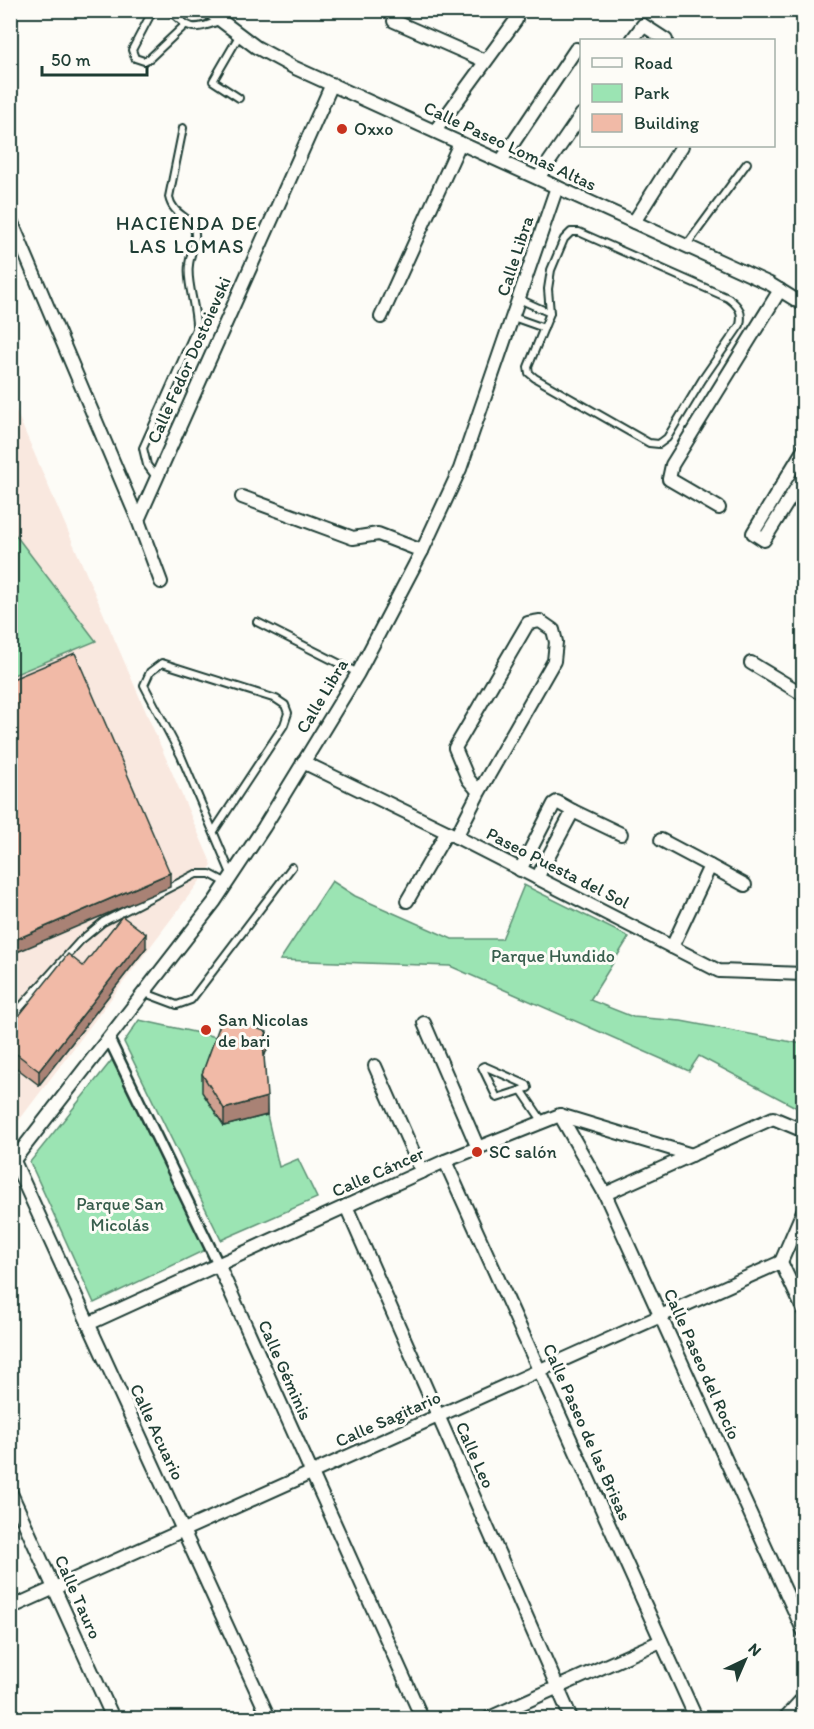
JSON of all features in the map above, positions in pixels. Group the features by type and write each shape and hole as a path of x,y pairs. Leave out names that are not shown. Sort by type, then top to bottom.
{"street":[{"name":"Calle Paseo Lomas Altas","path":"207,10 239,36 273,57 686,246 780,290 804,305"},
{"path":"435,131 516,20"},
{"path":"394,21 485,62"},
{"path":"633,39 643,25 664,39"},
{"path":"501,161 576,49"},
{"name":"Calle Fedor Dostoievski","path":"138,520 332,84"},
{"path":"537,178 580,117"},
{"path":"381,317 460,143"},
{"path":"634,222 681,147"},
{"name":"Calle Libra","path":"12,1163 145,993 229,879 358,673 422,551 460,469 557,187"},
{"path":"10,218 138,520 161,582"},
{"path":"719,508 669,479 672,465 780,290"},
{"path":"804,449 753,533 764,540 804,476"},
{"path":"242,497 353,538 378,534 422,551"},
{"path":"407,901 479,792 554,661 556,642 553,630 540,621 528,623 455,748 468,779 479,792"},
{"path":"751,663 804,695"},
{"name":"Paseo Puesta del Sol","path":"303,762 719,971 803,974"},
{"path":"520,870 557,802 621,834"},
{"path":"537,878 573,811"},
{"path":"661,840 745,885"},
{"path":"672,947 710,866"},
{"path":"424,1023 478,1148"},
{"name":"Calle Géminis","path":"109,1039 218,1264 422,1719"},
{"path":"375,1066 422,1172"},
{"path":"560,1116 692,1155"},
{"name":"Calle Cáncer","path":"87,1324 445,1161 560,1116"},
{"name":"Calle Paseo del Rocío","path":"560,1116 605,1194 804,1632"},
{"path":"605,1194 773,1118 804,1131"},
{"name":"Calle Paseo de las Brisas","path":"445,1161 696,1719"},
{"name":"Calle Acuario","path":"12,1163 269,1719"},
{"name":"Calle Leo","path":"346,1206 571,1719"},
{"path":"804,1209 781,1262 804,1311"},
{"name":"Calle Sagitario","path":"10,1608 781,1262"},
{"name":"Calle Tauro","path":"10,1491 113,1719"},
{"path":"489,1719 661,1641"},
{"path":"785,1719 804,1697"}],"lane":[{"path":"153,10 132,50 135,58 144,61 150,58 185,25"},
{"path":"169,10 185,25 198,29 219,21"},
{"path":"239,36 213,81 239,98"},
{"path":"157,477 147,465 143,448 196,329 188,267 195,235 193,226 171,206 169,197 183,128"},
{"path":"686,246 747,164"},
{"path":"571,232 579,232 728,298 738,306 742,316 740,325 702,380 667,438 659,444 649,443 530,373 528,367 544,328 550,313 548,289 551,270 564,240 571,232"},
{"path":"519,299 550,313"},
{"path":"513,317 544,328"},
{"path":"257,622 358,673"},
{"path":"214,831 284,725 288,714 285,705 276,699 162,663 150,672 144,685 181,756 214,831 229,879"},
{"path":"145,993 177,1005 192,1000 292,867"},
{"path":"10,1019 80,941 103,921 196,874 210,874 229,879"},
{"path":"483,1067 528,1086 528,1089 522,1091 496,1098 483,1067"},
{"path":"522,1091 543,1122"}],"shaded area":[{"path":"10,397 212,865 11,1131 10,1131"}],"green space":[{"path":"11,529 96,641 10,676"},
{"name":"Parque Hundido","path":"332,881 355,896 452,939 502,939 524,885 629,937 590,1000 633,1017 681,1021 803,1044 803,1111 699,1056 689,1071 450,966 280,960"},
{"path":"139,1020 221,1038 267,1115 279,1167 298,1159 317,1198 221,1240 124,1042"},
{"name":"Parque San Micolás","path":"112,1060 205,1250 94,1303 30,1162"}],"building":[{"path":"75,653 170,873 10,942 10,680"},
{"path":"122,916 146,934 39,1071 10,1049 10,1027 68,954 83,966"},
{"path":"223,1016 267,1032 263,1042 267,1097 224,1109 202,1074"}],"place":[{"name":"Oxxo","path":"342,129"},
{"name":"San Nicolas de bari","path":"206,1030"},
{"name":"SC salón","path":"477,1152"}],"district":[{"name":"HACIENDA DE LAS LOMAS","path":"187,234"}]}
